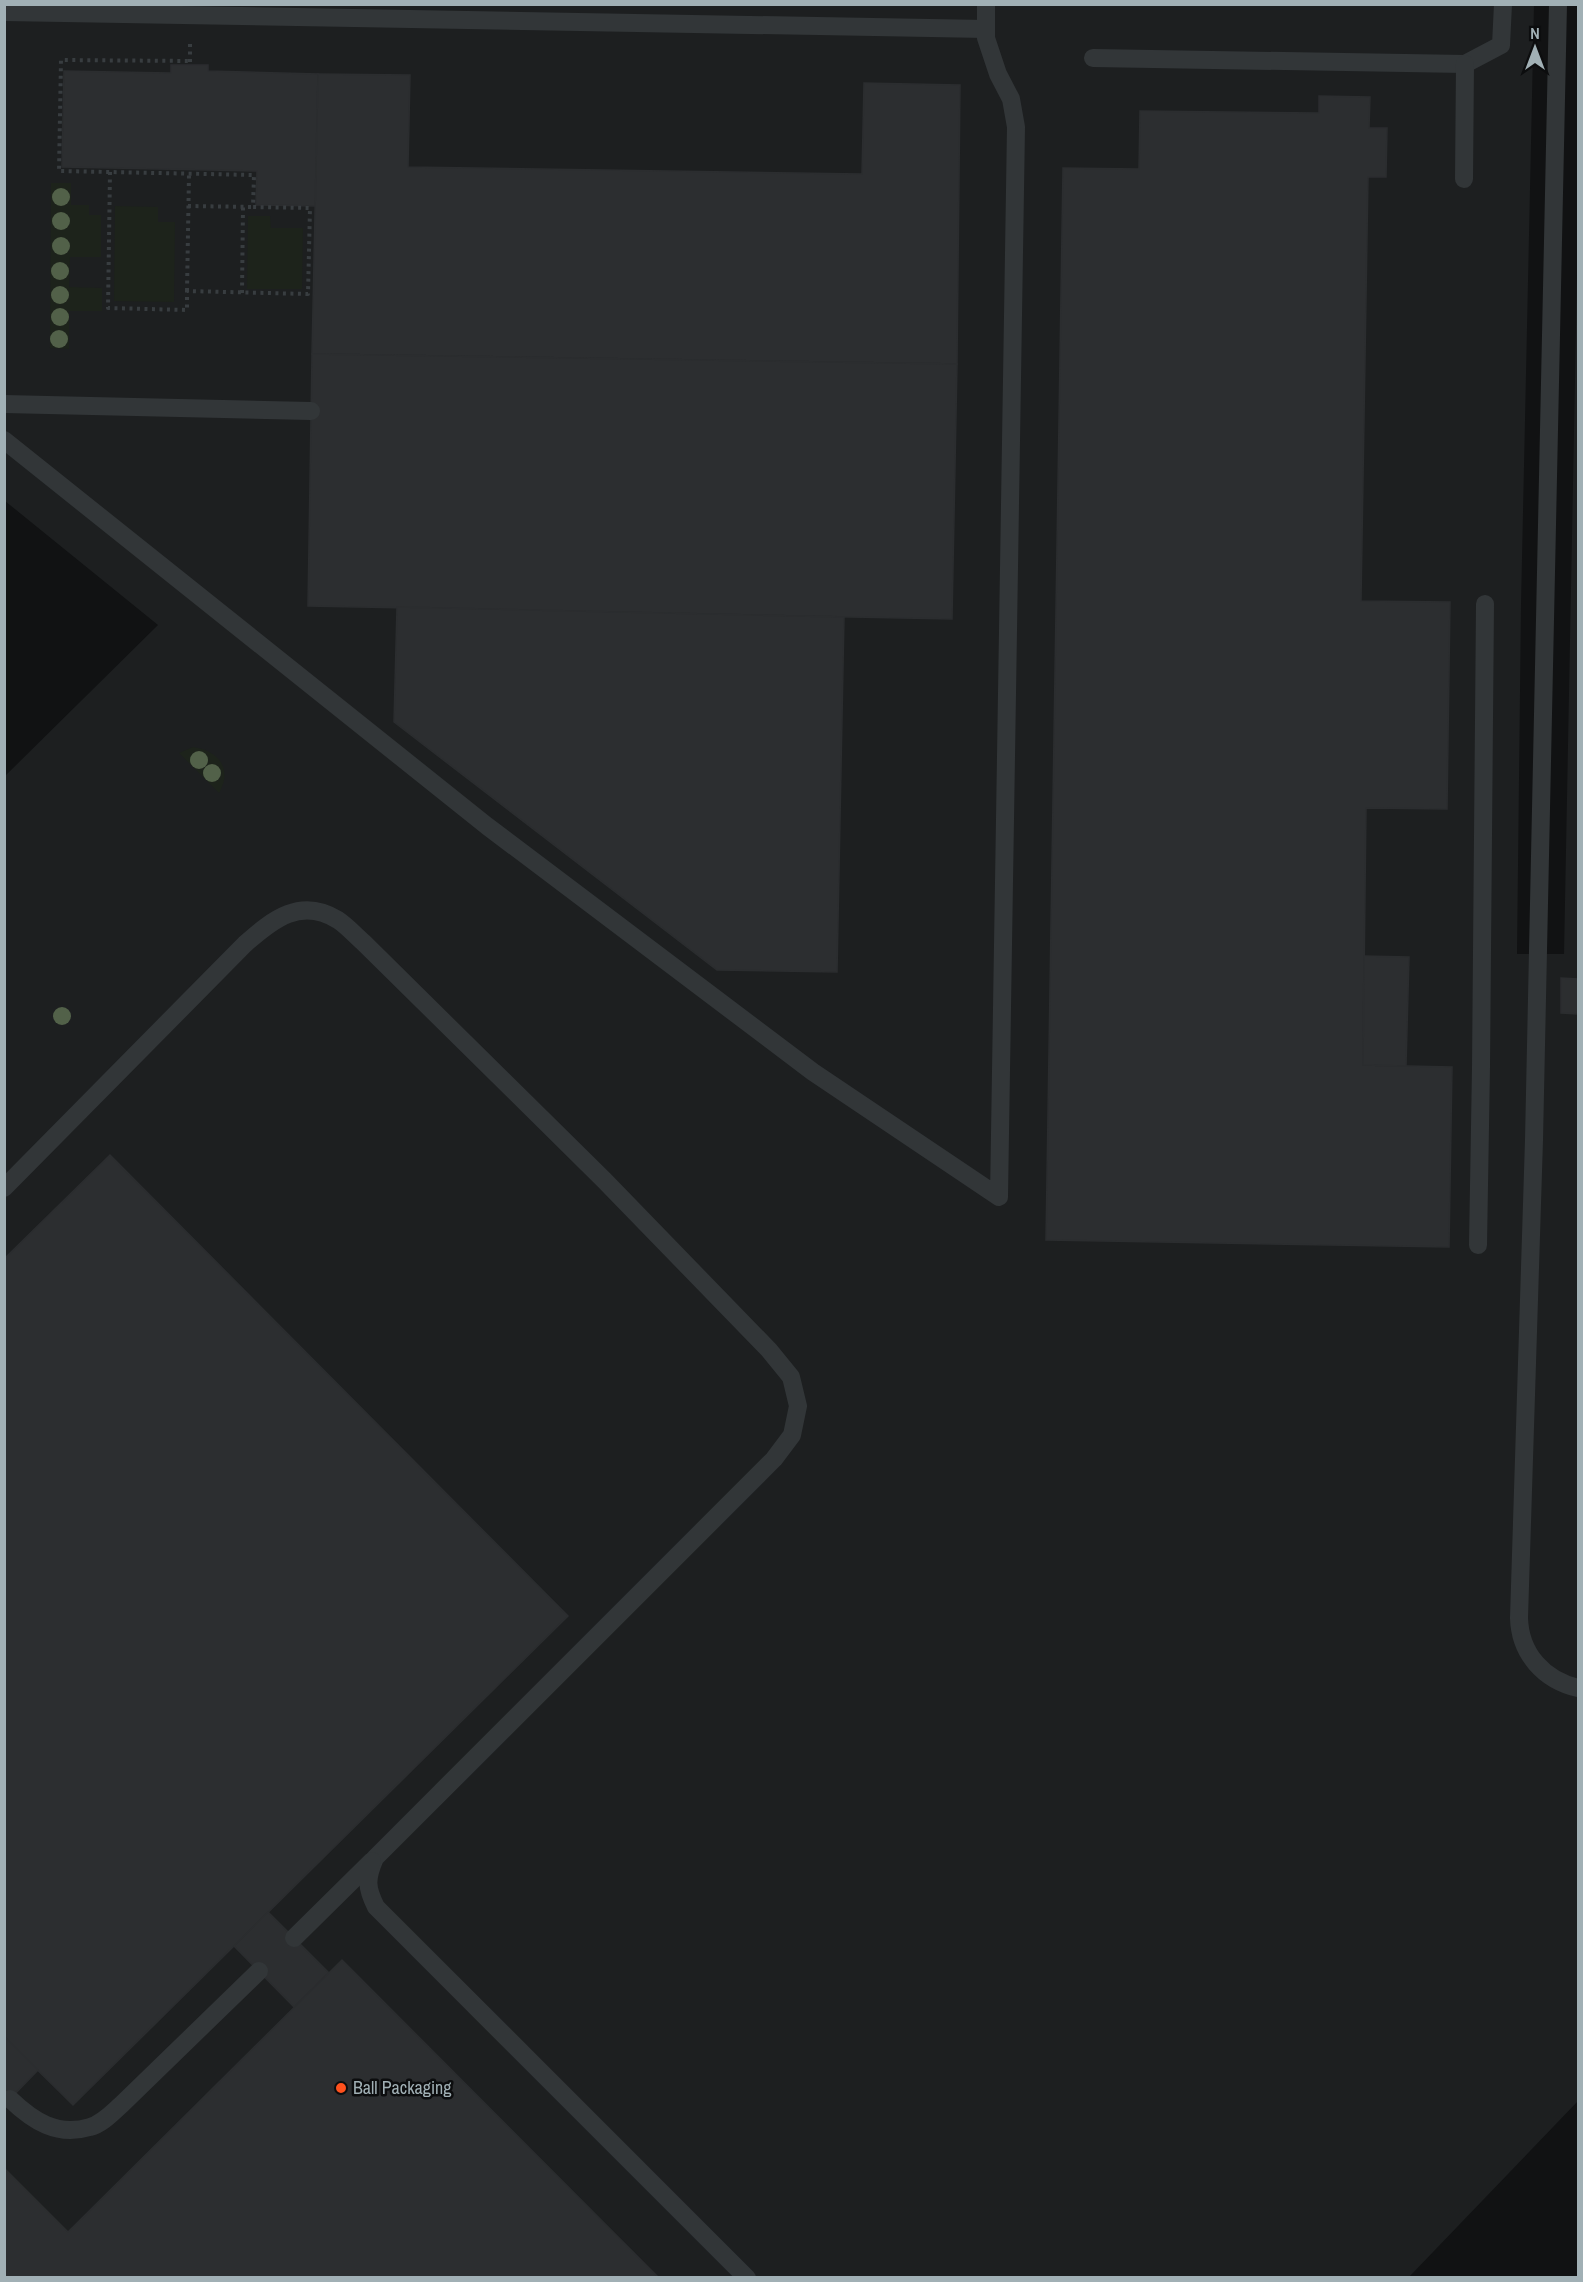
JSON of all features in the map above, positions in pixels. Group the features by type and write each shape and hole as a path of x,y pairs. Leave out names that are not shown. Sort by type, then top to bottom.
{"lane":[{"path":"4,441 487,826 813,1072 999,1197 1016,127 1011,99 998,74 986,38 986,4"},
{"path":"1093,58 1465,64 1502,45 1503,4"},
{"path":"1558,4 1534,1116 1519,1618 1523,1644 1531,1659 1546,1674 1578,1688"},
{"path":"4,12 308,11 986,29"},
{"path":"1464,179 1465,64"},
{"path":"4,404 311,411"},
{"path":"1478,1245 1482,1055 1485,604"},
{"path":"4,1188 245,944 270,922 303,910 321,913 338,921 372,950 604,1180 769,1350 792,1377 798,1406 792,1435 774,1459 294,1938"},
{"path":"375,1858 368,1876 368,1892 376,1907 747,2277"},
{"path":"10,2099 29,2118 47,2126 67,2130 91,2127 121,2105 259,1971"}],"path":[{"path":"190,61 61,60 59,171 254,175 253,207"},
{"path":"110,172 108,308 187,310 189,174"},
{"path":"187,291 308,294 310,208 188,206"},
{"path":"242,293 243,207"}],"shaded area":[{"path":"5,5 1534,5 1521,605 1517,954 1564,954 1578,222 1578,2101 1409,2277 5,2278 5,776 158,625 5,501"},
{"path":"51,183 71,183 71,205 89,205 89,215 101,215 101,257 70,257 69,287 102,288 102,311 69,311 69,349 50,348"},
{"path":"115,206 158,207 158,222 175,222 174,302 114,301"},
{"path":"248,216 270,216 271,228 303,228 302,289 247,289"},
{"path":"193,747 210,752 221,762 225,776 219,793 179,753"}],"building":[{"path":"171,65 208,65 208,71 318,74 316,206 256,205 257,171 62,167 64,71 171,73"},
{"path":"318,74 410,75 408,167 862,174 864,83 960,85 957,364 312,354"},
{"path":"1319,96 1370,97 1369,128 1387,128 1386,177 1368,177 1361,601 1450,602 1447,809 1366,808 1363,1065 1452,1067 1449,1247 1046,1240 1063,168 1139,169 1140,111 1319,113"},
{"path":"312,354 957,364 952,619 308,606"},
{"path":"397,607 844,617 837,972 717,970 394,722"},
{"path":"1364,956 1409,957 1406,1066 1363,1065"},
{"path":"1561,978 1578,979 1578,1014 1561,1013"},
{"path":"110,1155 568,1616 73,2105 4,2037 4,1259"},
{"path":"268,1912 329,1973 294,2007 234,1946"},
{"name":"Ball Packaging","path":"342,1960 659,2278 4,2278 4,2168 68,2232"},
{"path":"5,2037 38,2070 4,2105"}],"place":[{"name":"Ball Packaging","path":"341,2088"}]}
